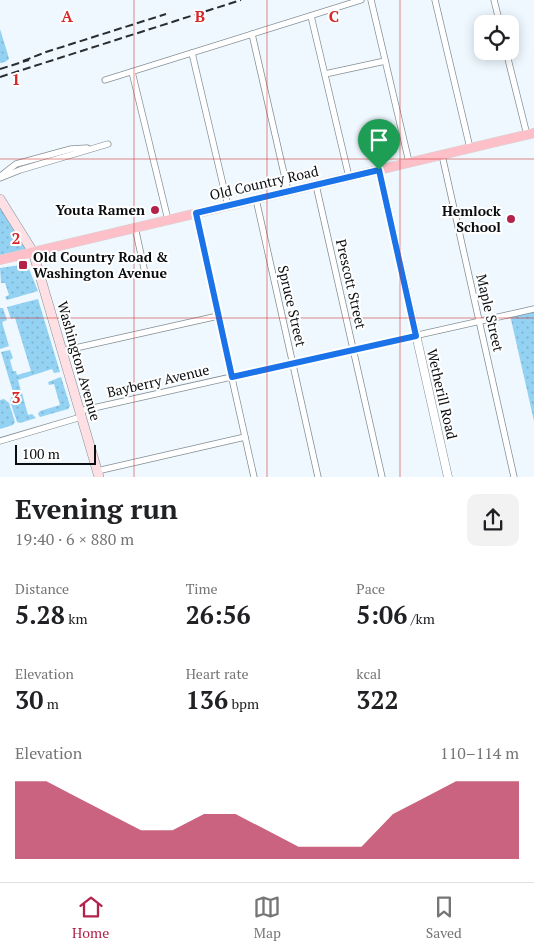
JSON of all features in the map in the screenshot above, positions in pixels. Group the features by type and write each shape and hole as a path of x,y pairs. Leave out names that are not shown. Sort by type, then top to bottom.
{"main road":[{"name":"Old Country Road","path":"0,260 530,134"},
{"name":"Washington Avenue","path":"0,199 33,252 98,474"}],"street":[{"path":"105,80 361,0"},
{"path":"371,0 410,162"},
{"path":"435,0 470,148"},
{"path":"494,0 498,15"},
{"path":"311,16 349,177"},
{"path":"252,34 288,191"},
{"path":"192,53 228,206"},
{"path":"509,60 530,134"},
{"path":"325,74 385,61"},
{"path":"132,72 168,220"},
{"path":"0,178 108,144"},
{"name":"Maple Street","path":"442,155 514,477"},
{"name":"Wetherill Road","path":"379,170 448,477"},
{"name":"Prescott Street","path":"316,185 382,477"},
{"name":"Spruce Street","path":"256,199 318,477"},
{"path":"196,213 254,477"},
{"path":"135,227 145,273"},
{"name":"Bayberry Avenue","path":"0,441 80,414 292,363 534,309"},
{"path":"62,351 218,316"},
{"path":"98,474 245,438"}],"shaded area":[{"path":"0,29 9,59 0,63"},
{"path":"0,199 33,252 0,260"},
{"path":"27,264 38,291 7,300 5,297 9,295 5,283 1,283 0,268"},
{"path":"38,299 60,372 54,373 52,369 18,380 21,391 16,394 13,392 1,352 10,350 13,358 10,360 13,371 16,371 17,375 31,371 15,318 11,319 7,307"},
{"path":"0,308 3,308 7,320 2,322 9,346 0,349"},
{"path":"534,311 534,421 510,315"},
{"path":"61,377 70,406 68,409 40,417 38,414 40,411 60,405 54,384 49,385 48,382"},
{"path":"22,393 28,415 32,414 36,418 20,423 17,422 10,401 12,396"},
{"path":"4,399 9,403 15,422 13,425 0,429 0,400"}],"railway":[{"path":"0,77 241,0"},
{"path":"23,61 166,14"},
{"path":"0,69 29,60"}],"place":[{"name":"Youta Ramen","path":"155,210"},
{"name":"Hemlock School","path":"511,219"},
{"name":"Old Country Road & Washington Avenue","path":"23,265"}],"route":[{"path":"379,170 416,336 232,377 196,213 379,170"}]}
